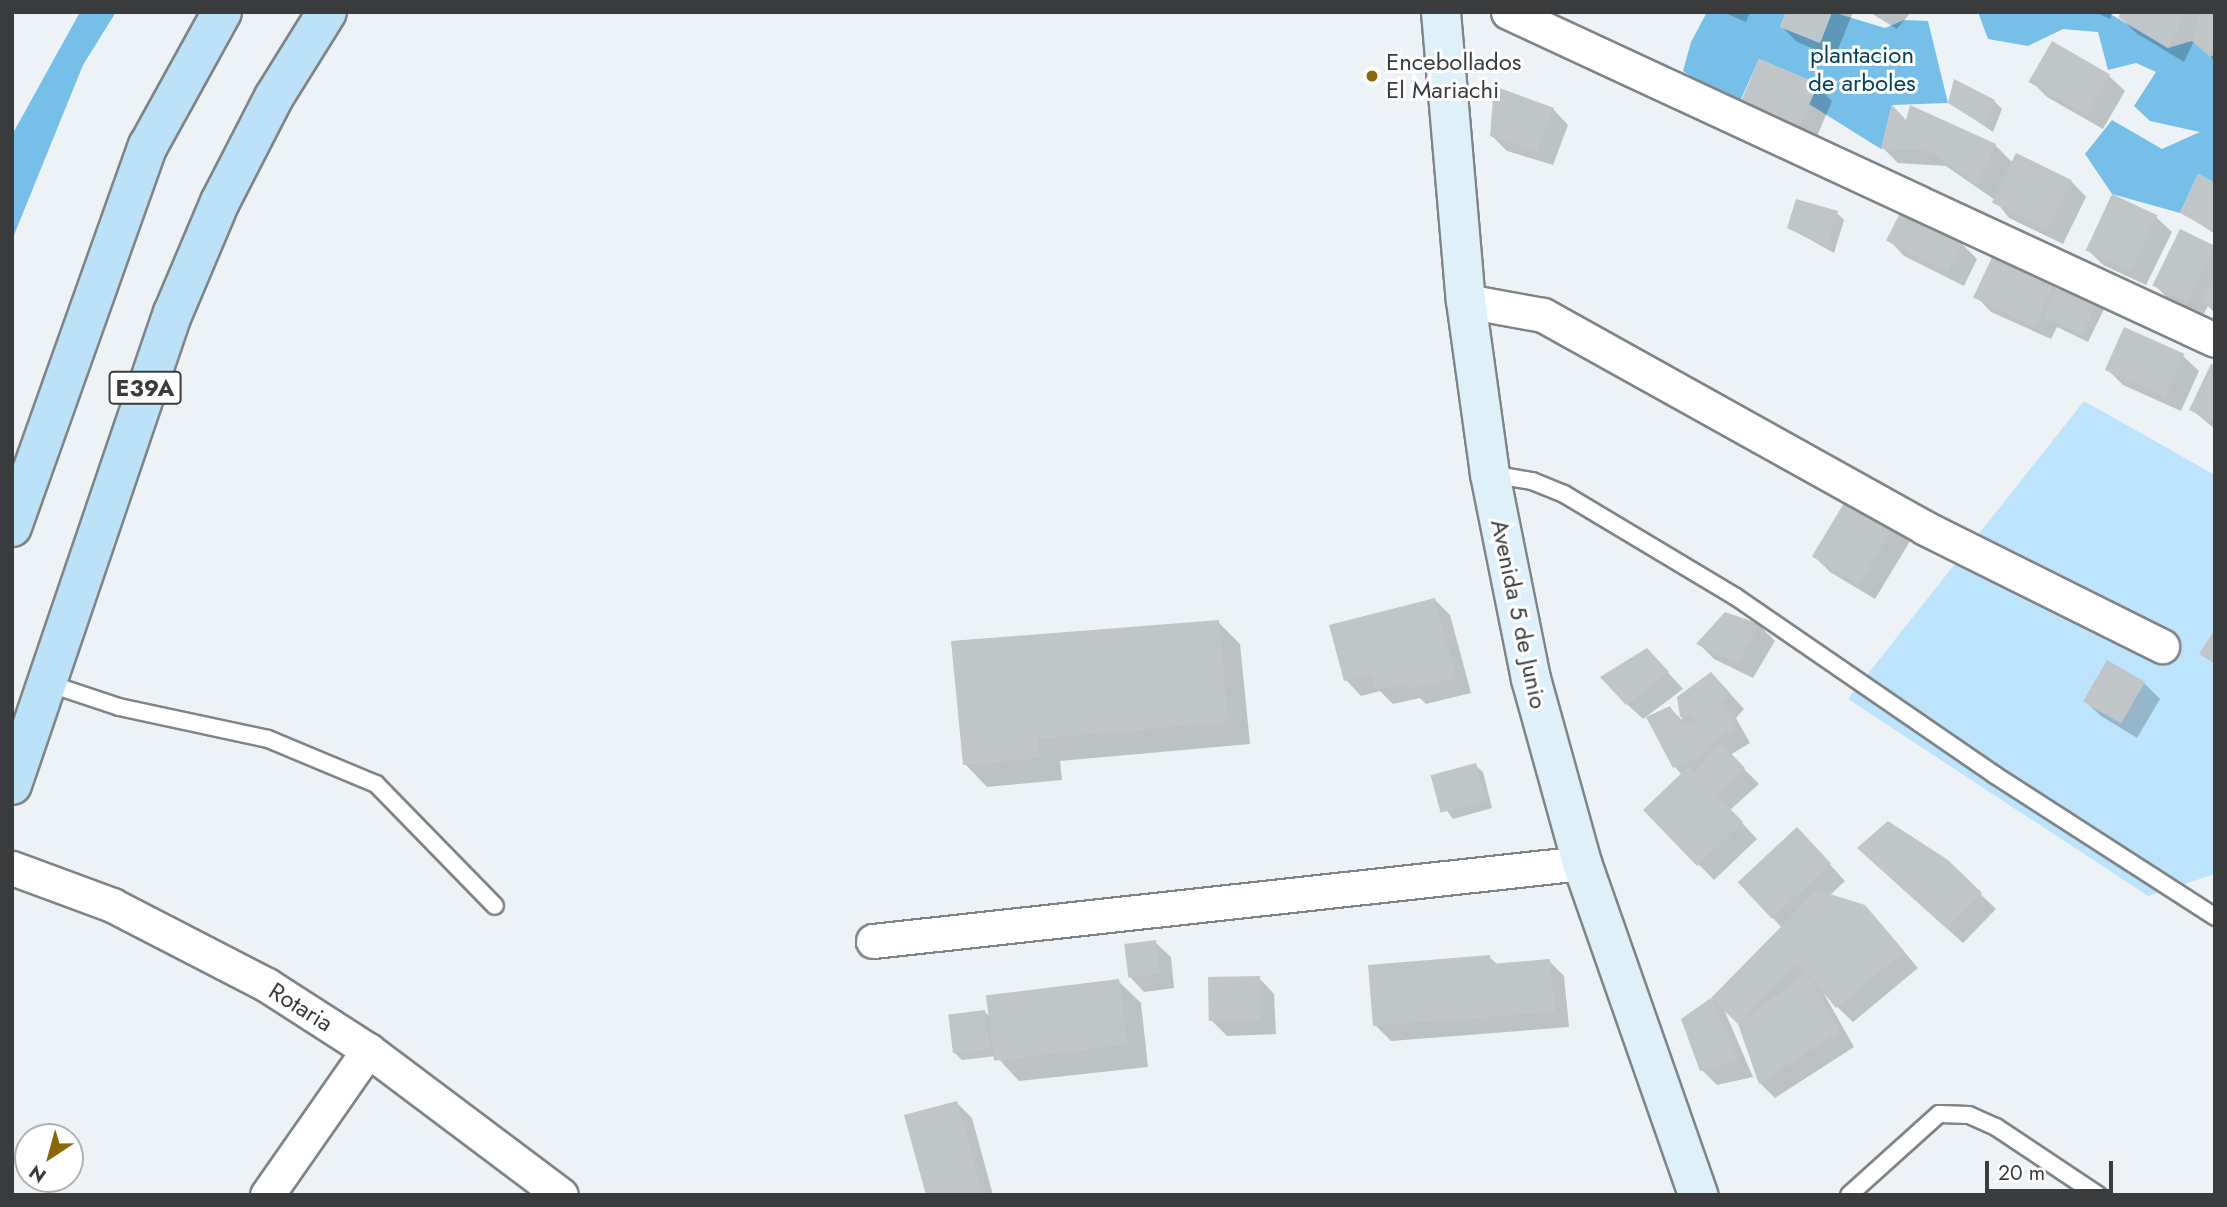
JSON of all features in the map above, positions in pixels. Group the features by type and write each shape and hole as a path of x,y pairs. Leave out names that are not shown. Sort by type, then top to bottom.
{"main road":[{"path":"12,527 148,146 222,12"},
{"name":"E39A","path":"12,785 173,313 220,202 274,97 327,12"}],"street":[{"name":"Avenida 5 de Junio","path":"1441,12 1466,301 1490,474 1531,679 1582,863 1698,1195"},
{"path":"1508,12 2215,340"},
{"path":"1466,301 1543,315 1925,528 2162,646"},
{"path":"873,941 1582,863"},
{"name":"Rotaria","path":"12,867 112,905 188,941 368,1050 561,1195"},
{"path":"267,1195 368,1050"}],"lane":[{"path":"1490,474 1532,481 1564,494 1736,597 1995,775 2215,917"},
{"path":"47,684 119,707 268,739 376,784 495,905"},
{"path":"1849,1195 1940,1114 1969,1115 1996,1127 2098,1195"}],"shaded area":[{"path":"2084,401 2215,475 2215,874 2148,896 1848,699"}],"green space":[{"path":"80,12 116,12 83,65 12,240 12,135"},
{"name":"plantacion de arboles","path":"1707,12 1786,12 1780,27 1820,43 1832,12 1885,28 1904,20 1928,21 1948,103 1892,105 1881,149 1809,104 1818,84 1759,59 1737,108 1683,71 1691,42"},
{"path":"1978,12 2107,12 2168,48 2192,41 2215,58 2215,183 2198,174 2180,213 2112,194 2085,154 2112,120 2162,149 2200,132 2150,121 2134,106 2156,72 2136,63 2108,70 2098,32 2063,29 2028,46 1988,39"}],"building":[{"path":"1786,12 1832,12 1820,43 1780,27"},
{"path":"2120,12 2186,12 2168,48 2119,18"},
{"path":"2196,12 2215,14 2211,58 2192,41 2199,20"},
{"path":"2052,41 2110,74 2087,115 2028,82"},
{"path":"1759,59 1818,84 1797,134 1738,109"},
{"path":"1954,79 1995,100 1985,126 1948,103"},
{"path":"1494,86 1554,108 1537,151 1490,136"},
{"path":"1892,105 1906,120 1910,105 1996,144 1977,184 1929,151 1881,149"},
{"path":"2016,153 2072,180 2048,230 1992,202"},
{"path":"2198,174 2215,183 2215,232 2180,213"},
{"path":"2112,194 2157,215 2131,271 2086,250"},
{"path":"1796,199 1838,211 1827,247 1787,228"},
{"path":"1901,211 1962,242 1947,272 1886,240"},
{"path":"2180,229 2215,246 2187,303 2152,286"},
{"path":"1993,255 2055,284 2035,326 1973,298"},
{"path":"2215,275 2215,309 2201,302"},
{"path":"2061,280 2099,298 2082,335 2044,317"},
{"path":"2124,327 2184,354 2165,397 2105,370"},
{"path":"2211,364 2215,365 2215,422 2189,410"},
{"path":"1850,493 1897,521 1859,585 1812,556"},
{"path":"1435,598 1456,678 1409,689 1407,683 1376,690 1372,674 1344,681 1329,625"},
{"path":"1725,612 1760,624 1737,663 1696,644"},
{"path":"1219,620 1228,722 1038,739 1040,758 963,765 951,641"},
{"path":"2215,629 2215,664 2199,654"},
{"path":"1647,648 1669,672 1626,705 1600,677"},
{"path":"2107,660 2145,682 2121,724 2083,702"},
{"path":"1711,672 1730,693 1721,702 1736,727 1708,744 1711,748 1699,756 1673,768 1646,717 1670,706 1682,727 1696,722 1691,714 1680,717 1677,697"},
{"path":"1721,743 1745,768 1716,794 1743,822 1697,866 1643,810 1689,766 1695,772"},
{"path":"1476,763 1486,801 1441,813 1431,775"},
{"path":"1888,821 1948,860 1982,893 1947,929 1857,848"},
{"path":"1797,827 1831,864 1772,919 1738,882"},
{"path":"1817,890 1865,905 1904,951 1836,1008 1807,974 1840,1031 1759,1084 1738,1024 1711,998","holes":["1798,964 1807,973 1738,1024"]},
{"path":"1156,940 1160,974 1128,978 1124,944"},
{"path":"1490,955 1491,964 1550,959 1555,1012 1373,1026 1368,965"},
{"path":"1260,976 1261,1020 1209,1021 1208,977"},
{"path":"1119,979 1127,1045 994,1061 986,995"},
{"path":"1711,998 1739,1061 1700,1071 1681,1019"},
{"path":"985,1010 990,1049 953,1053 948,1015"},
{"path":"957,1101 983,1195 926,1195 904,1115"}],"place":[{"name":"Encebollados El Mariachi","path":"1372,76"}]}
